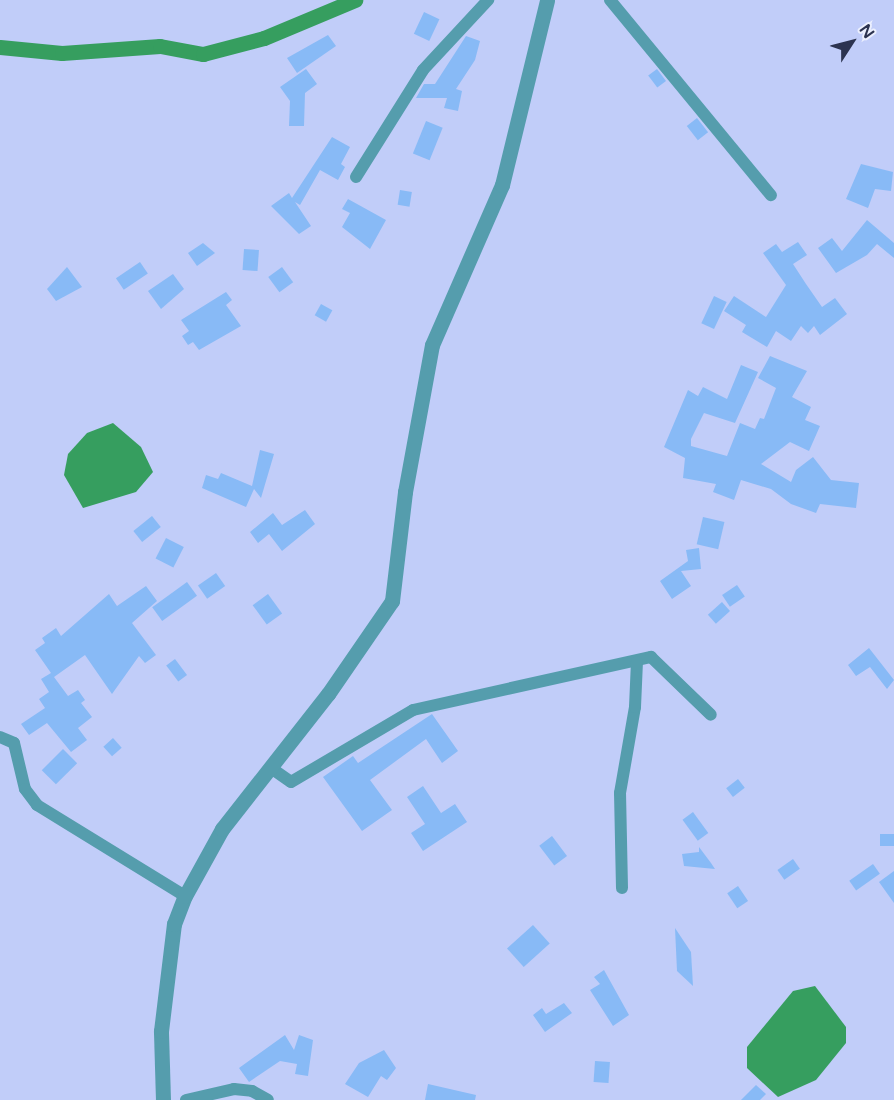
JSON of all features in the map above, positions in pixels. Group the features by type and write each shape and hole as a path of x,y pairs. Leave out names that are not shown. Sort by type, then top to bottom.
{"street":[{"path":"356,177 423,70 488,0"},
{"path":"163,1100 160,1031 174,924 185,896 222,829 271,768 392,601 405,492 432,345 502,185 547,0"},
{"path":"610,0 771,195"},
{"path":"271,768 291,782 413,710 655,659 711,715"},
{"path":"622,888 620,793 637,662"},
{"path":"0,736 14,743 25,789 37,805 185,896"},
{"path":"186,1100 234,1089 252,1090 268,1100"}],"shaded area":[{"path":"113,423 141,447 153,472 136,492 83,508 64,475 68,454 87,433"},
{"path":"815,986 846,1027 846,1043 816,1080 778,1097 747,1068 747,1047 793,991"}],"building":[{"path":"424,12 439,19 429,41 414,34"},
{"path":"328,35 336,46 297,73 287,58"},
{"path":"466,36 480,41 475,60 456,89 462,91 458,111 444,108 447,98 416,98 424,84 435,84"},
{"path":"306,69 317,84 305,93 304,126 289,126 290,101 280,87"},
{"path":"657,69 666,81 657,88 648,76"},
{"path":"697,118 708,132 698,140 687,126"},
{"path":"426,121 443,128 430,160 413,153"},
{"path":"332,137 350,147 341,164 345,167 338,180 320,170 300,205 295,202 311,226 299,234 271,206 289,193 292,198"},
{"path":"861,164 893,172 891,191 875,189 868,208 846,199"},
{"path":"400,190 412,192 410,207 398,205"},
{"path":"348,199 386,220 370,249 342,227 350,213 342,209"},
{"path":"867,220 894,243 894,258 877,244 867,255 836,273 818,248 832,238 842,251"},
{"path":"798,242 807,255 793,264 806,284 822,307 835,298 847,314 820,335 814,326 808,333 801,326 791,341 776,331 767,347 742,332 746,325 724,311 734,296 766,317 786,285 763,253 776,244 782,252"},
{"path":"203,243 215,253 197,266 188,253"},
{"path":"244,249 259,250 257,271 243,270"},
{"path":"140,262 148,274 124,290 116,278"},
{"path":"67,267 82,287 56,301 47,289"},
{"path":"282,267 293,282 279,292 268,277"},
{"path":"173,274 184,289 161,309 148,291"},
{"path":"226,292 232,300 226,305 241,326 199,350 193,342 188,345 182,336 189,331 181,320"},
{"path":"714,296 727,302 714,329 701,323"},
{"path":"321,304 332,310 326,322 315,315"},
{"path":"770,356 807,371 792,397 811,407 805,420 820,426 809,451 790,442 761,464 791,482 796,470 813,457 831,480 859,483 856,508 820,504 816,513 791,504 771,489 741,480 734,500 713,492 716,484 683,478 685,458 664,447 688,390 698,396 703,387 727,399 741,365 758,372 735,423 704,413 691,439 691,446 727,456 740,423 755,429 760,418 764,419 776,388 758,378"},
{"path":"260,450 274,454 261,498 254,489 246,507 202,488 206,475 218,479 221,473 252,486"},
{"path":"305,510 315,524 282,551 269,534 258,543 250,532 273,513 282,525"},
{"path":"152,516 161,527 142,542 133,531"},
{"path":"703,517 724,522 718,549 697,544"},
{"path":"166,538 184,547 173,568 156,558"},
{"path":"699,548 701,569 681,571 691,586 672,599 660,581 688,561 686,550"},
{"path":"216,573 225,586 207,599 198,586"},
{"path":"187,582 197,596 162,621 152,607"},
{"path":"737,585 745,597 730,607 722,595"},
{"path":"146,586 157,601 132,623 156,655 145,663 139,656 112,694 85,655 54,677 68,696 78,690 85,700 81,703 92,717 78,728 87,740 71,752 47,723 29,735 21,724 45,708 39,699 49,692 41,679 51,673 35,650 45,643 42,638 56,628 61,636 109,594 117,606"},
{"path":"268,594 282,613 267,625 253,605"},
{"path":"722,602 730,611 716,624 708,615"},
{"path":"869,648 894,680 887,689 870,667 856,676 848,665"},
{"path":"175,659 187,675 178,682 166,666"},
{"path":"432,714 458,751 442,763 426,739 370,780 392,810 362,831 323,777 353,756 358,763"},
{"path":"113,738 122,748 112,756 103,747"},
{"path":"63,749 77,763 56,784 42,770"},
{"path":"738,779 745,788 733,797 726,788"},
{"path":"423,786 441,813 455,804 467,822 423,851 411,833 425,824 407,797"},
{"path":"693,812 708,833 698,841 682,820"},
{"path":"880,834 894,834 894,846 880,846"},
{"path":"552,836 567,856 554,866 539,846"},
{"path":"699,847 715,869 684,866 682,854 699,852"},
{"path":"793,859 800,869 784,880 777,870"},
{"path":"873,864 880,874 856,890 849,881"},
{"path":"894,871 894,903 879,882"},
{"path":"738,886 748,901 737,908 727,893"},
{"path":"533,925 550,944 524,967 507,948"},
{"path":"675,928 691,952 693,986 677,971"},
{"path":"604,970 629,1015 613,1026 590,990 600,984 594,977"},
{"path":"564,1003 572,1013 545,1032 533,1015 542,1008 546,1014"},
{"path":"285,1035 294,1050 299,1035 313,1040 308,1076 295,1074 297,1064 280,1061 249,1082 239,1068"},
{"path":"384,1050 396,1068 387,1080 381,1076 368,1097 345,1084 359,1063"},
{"path":"595,1061 610,1062 608,1083 594,1082"},
{"path":"428,1084 476,1095 475,1100 425,1100"},
{"path":"756,1085 766,1094 760,1100 741,1100"}],"waterway":[{"path":"0,47 62,53 160,46 203,54 264,38 355,0"}]}
